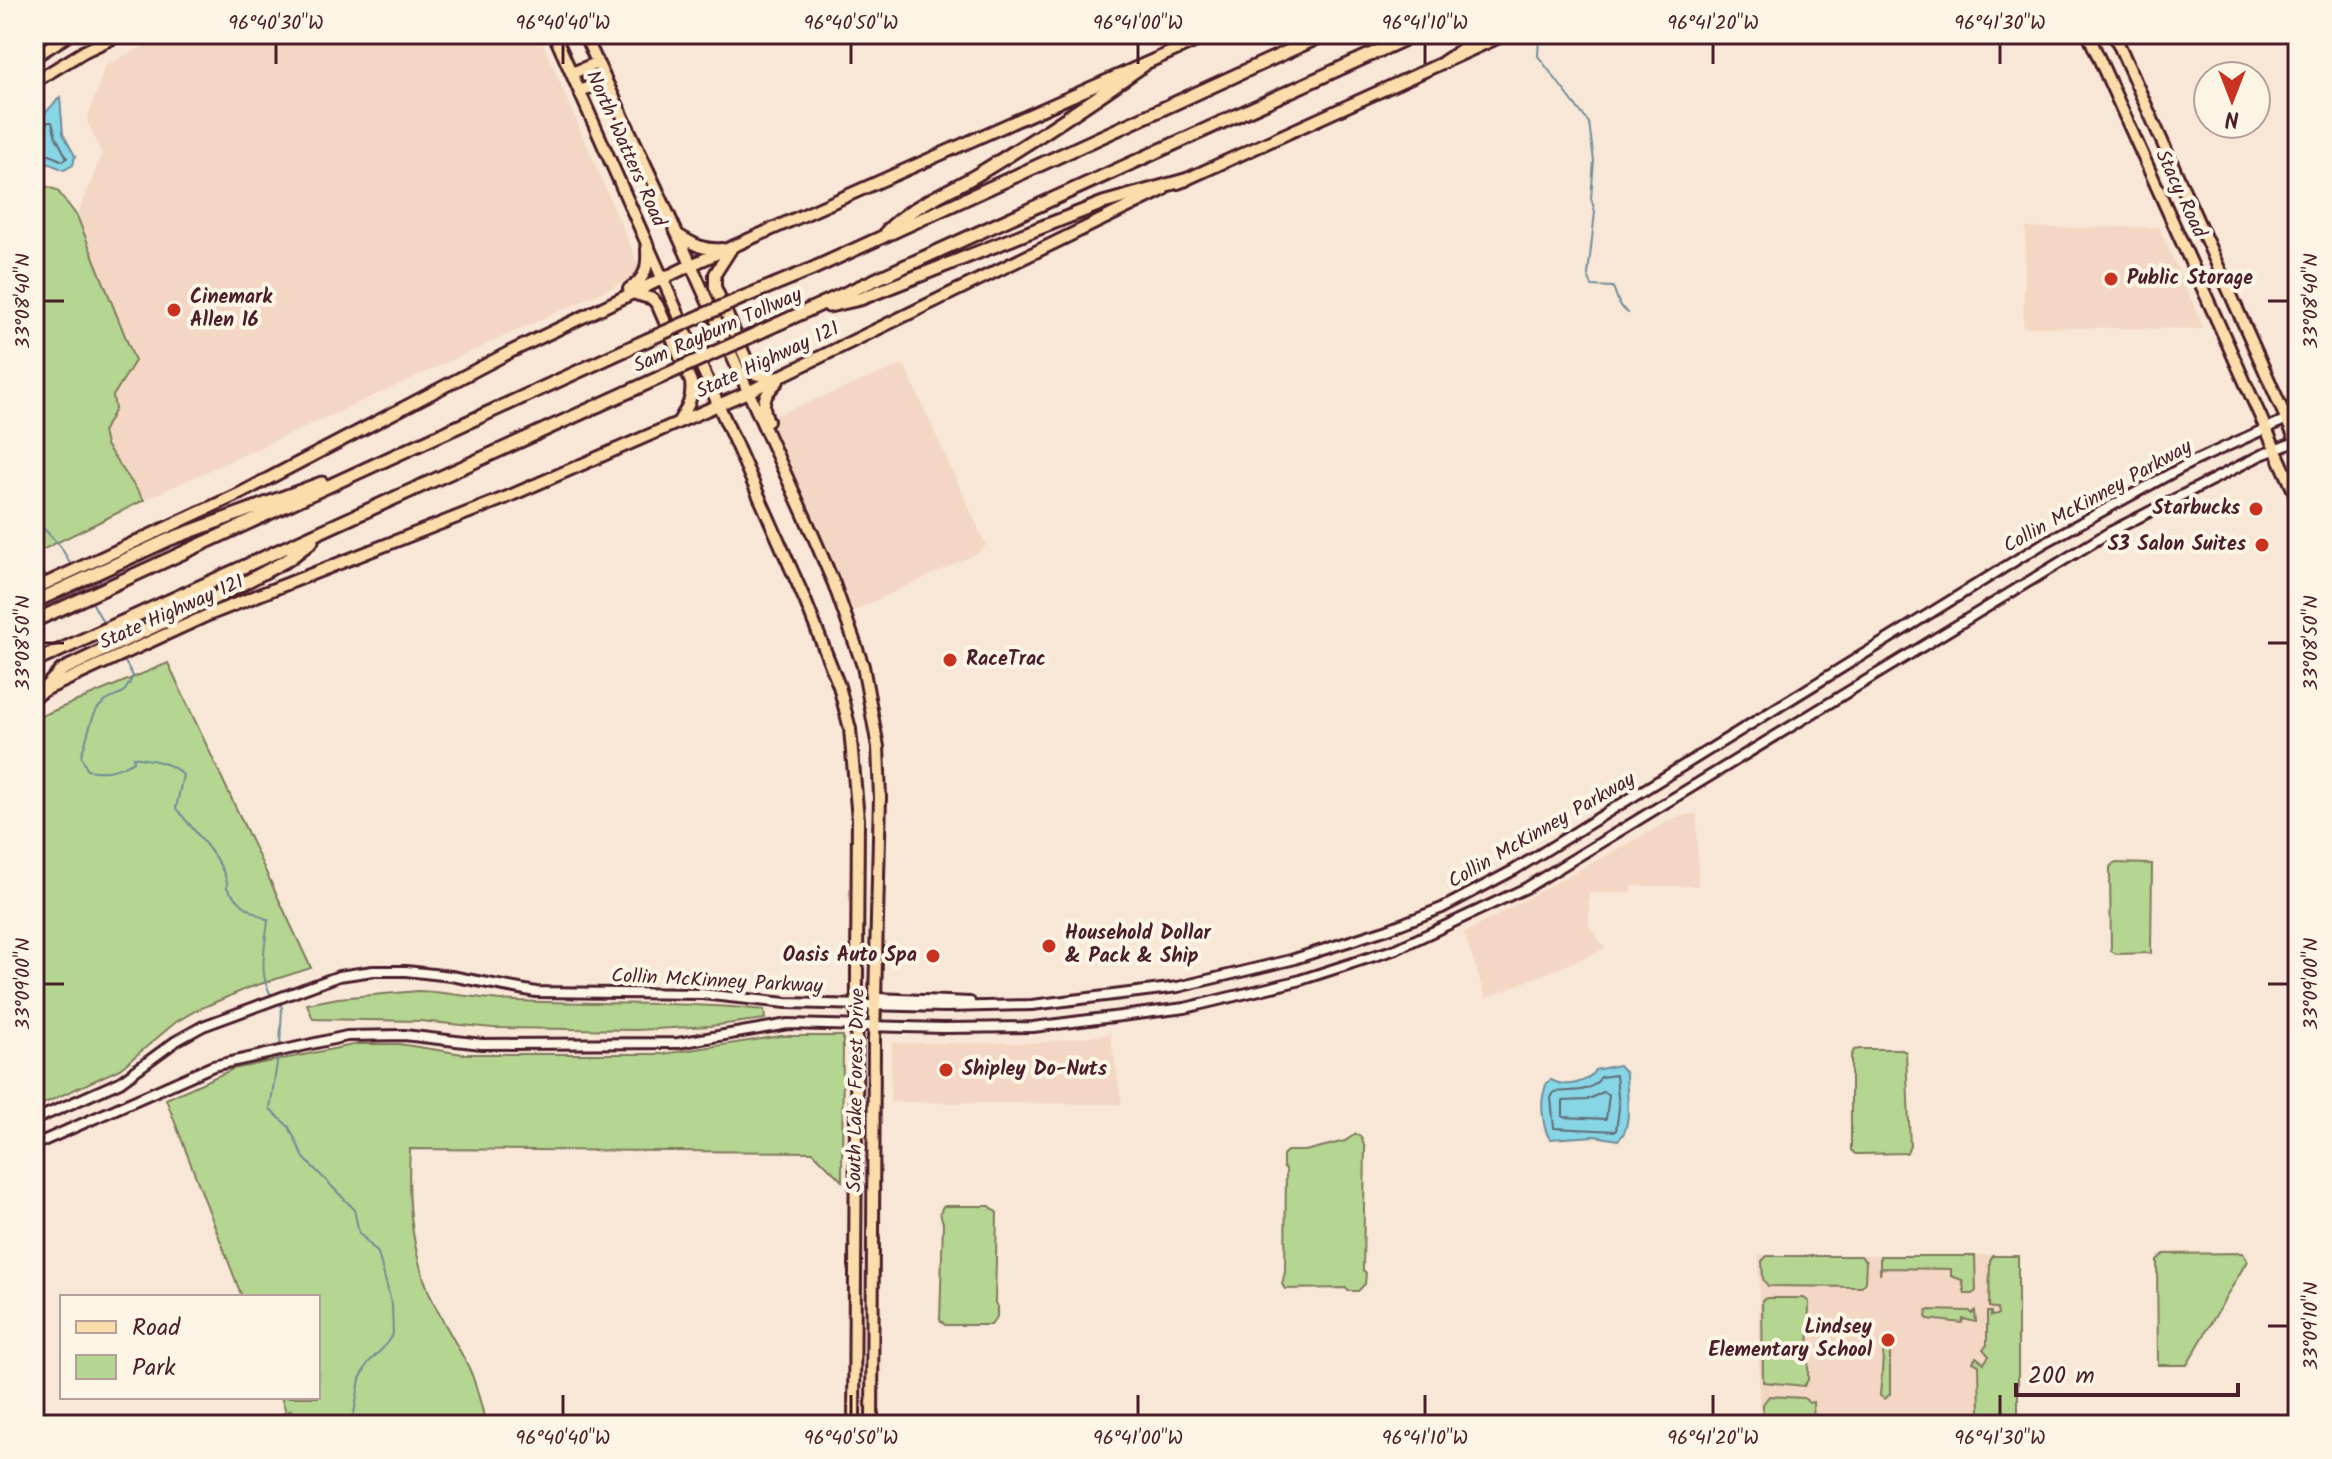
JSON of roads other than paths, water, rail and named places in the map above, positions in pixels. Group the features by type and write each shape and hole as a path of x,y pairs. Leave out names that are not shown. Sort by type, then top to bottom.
{"highway":[{"name":"Sam Rayburn Tollway","path":"36,620 1326,34"},
{"name":"Sam Rayburn Tollway","path":"34,662 1416,34"},
{"path":"1444,62 1485,34"},
{"path":"881,237 900,218 1053,128 1144,65"},
{"path":"805,312 860,299 1103,203 1185,180"},
{"path":"34,602 170,539 273,499 375,465"},
{"path":"37,694 64,676 289,559 325,530"}],"main road":[{"path":"34,57 70,34"},
{"path":"34,82 85,51 121,34"},
{"name":"North Watters Road","path":"554,34 663,279"},
{"name":"North Watters Road","path":"584,34 691,265"},
{"path":"34,589 241,493 510,352 691,265 1212,34"},
{"name":"State Highway 121","path":"64,676 208,615 505,498 748,392 1185,180 1506,34"},
{"name":"Stacy Road","path":"2088,34 2298,500"},
{"name":"Stacy Road","path":"2114,34 2297,443"},
{"path":"572,73 597,63"},
{"path":"580,91 605,81"},
{"path":"2164,201 2185,192"},
{"path":"677,235 711,250 732,247"},
{"path":"600,309 639,283 646,272 646,243"},
{"path":"732,247 715,274 715,287 749,366 755,374 781,376"},
{"name":"South Lake Forest Drive","path":"691,265 834,584 867,677 875,726 880,797 872,1425"},
{"name":"South Lake Forest Drive","path":"663,279 805,600 839,686 850,729 858,819 854,1425"},
{"path":"632,293 653,299 658,306 691,382 693,393 678,422"},
{"path":"781,376 764,395 762,404 787,461 785,475"}],"street":[{"name":"Collin McKinney Parkway","path":"34,1120 120,1082 176,1041 226,1017 339,976 373,971 451,976 536,992 702,994 775,1002 995,1006 1122,996 1241,974 1335,947 1442,908 1514,870 2044,543 2190,463 2298,414"},
{"name":"Collin McKinney Parkway","path":"34,1145 202,1071 315,1042 367,1034 482,1044 656,1044 705,1040 788,1024 1033,1027 1185,1008 1342,968 1396,949 1468,917 1552,873 2110,532 2175,496 2276,449 2297,443"}],"water":[{"path":"60,97 63,134 75,156 73,165 64,170 34,160 34,125"},
{"path":"1619,1065 1626,1073 1628,1119 1618,1140 1595,1136 1550,1139 1542,1112 1546,1083 1551,1080 1563,1084 1576,1083 1587,1079 1595,1070"}],"waterway":[{"path":"1539,39 1538,56 1589,123 1594,161 1591,198 1595,212 1588,275 1592,286 1613,287 1620,306 1628,313"},
{"path":"34,238 43,247 45,338 34,359"},
{"path":"34,518 61,547 72,567"},
{"path":"91,600 105,626"},
{"path":"124,660 133,676 125,690 106,701 94,715 81,755 87,770 116,769 134,761 133,757 166,764 183,775 176,808 216,858 231,893 246,907 268,920 264,971 268,990 274,998"},
{"path":"278,1002 282,1007 280,1046"},
{"path":"278,1056 270,1109 289,1127 304,1158 354,1209 359,1233 378,1253 392,1305 393,1334 368,1363 360,1379 352,1425"}],"place":[{"name":"Public Storage","path":"2111,279"},
{"name":"Cinemark Allen 16","path":"174,310"},
{"name":"Starbucks","path":"2256,509"},
{"name":"S3 Salon Suites","path":"2262,545"},
{"name":"RaceTrac","path":"950,660"},
{"name":"Household Dollar & Pack & Ship","path":"1049,946"},
{"name":"Oasis Auto Spa","path":"933,956"},
{"name":"Shipley Do-Nuts","path":"946,1070"},
{"name":"Lindsey Elementary School","path":"1888,1340"}]}
